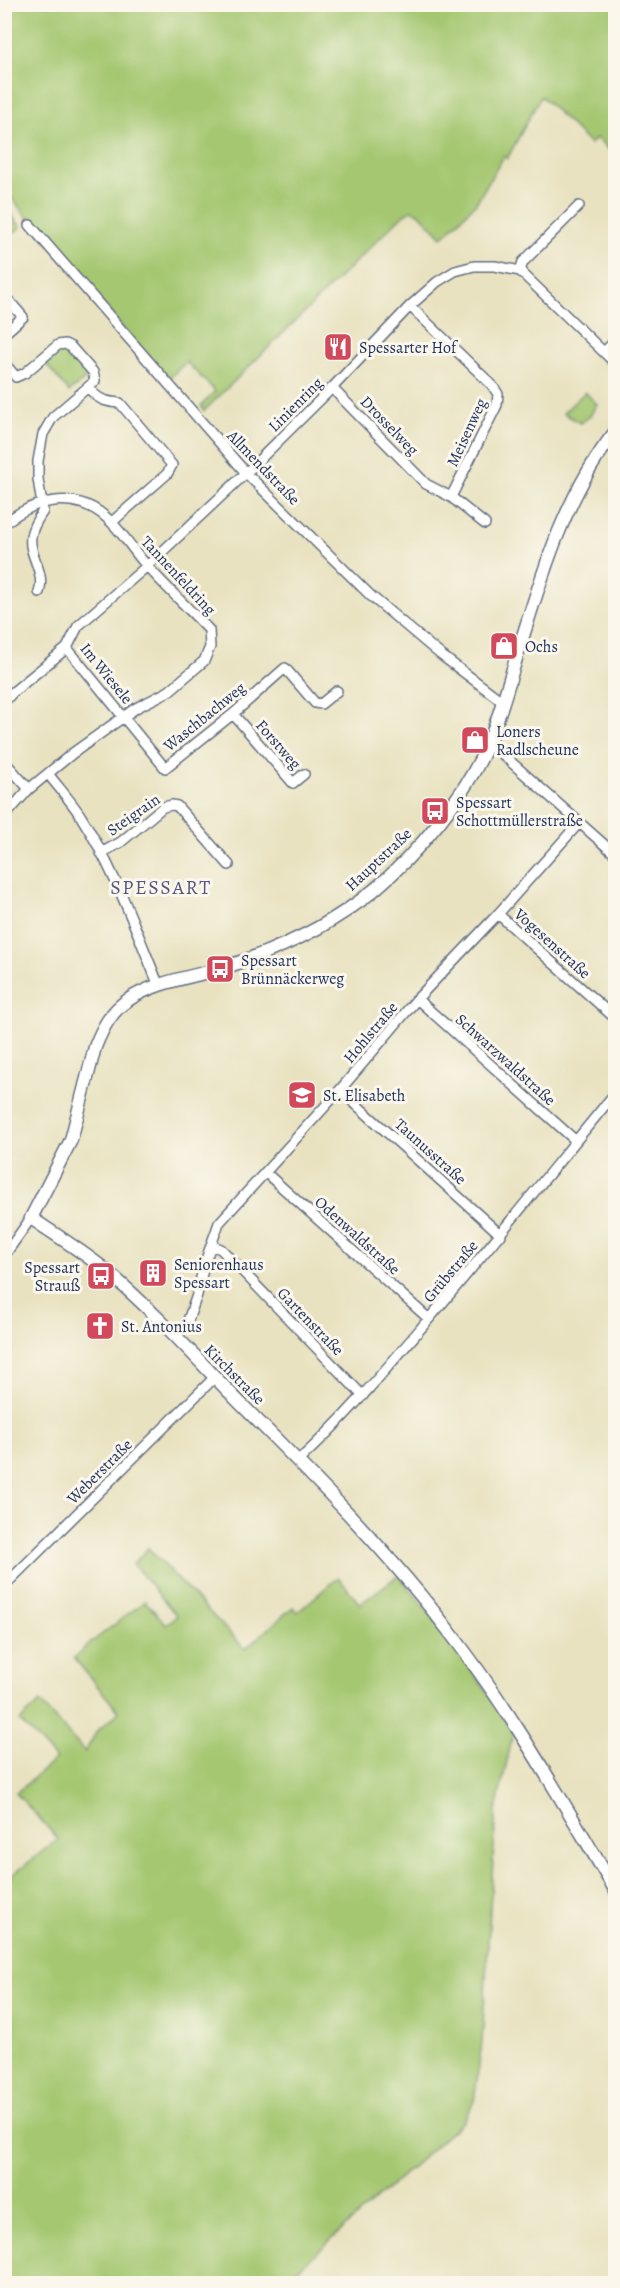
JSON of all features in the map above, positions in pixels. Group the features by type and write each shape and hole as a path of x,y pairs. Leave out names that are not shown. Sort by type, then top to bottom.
{"street":[{"path":"579,206 523,262 520,271 615,364"},
{"name":"Allmendstraße","path":"30,225 246,473 371,596 441,655 503,702"},
{"name":"Linienring","path":"67,648 78,626 147,566 246,473 332,388 410,306 437,282 456,271 474,266 495,266 520,271"},
{"path":"4,334 23,317 10,302"},
{"name":"Meisenweg","path":"410,306 492,385 498,394 497,405 451,497"},
{"path":"604,352 615,340"},
{"path":"4,363 16,377 25,373 58,345 65,344 71,347 93,372 95,381 53,417 43,434 38,461 43,511 30,539 42,583 39,592"},
{"path":"89,388 96,398 106,402 120,403 172,465 167,474 112,522"},
{"name":"Drosselweg","path":"332,388 426,484 451,497 485,524"},
{"name":"Hauptstraße","path":"31,1218 70,1140 95,1047 106,1022 126,1001 159,986 247,960 315,929 366,896 408,858 438,822 465,785 488,744 551,553 574,495 596,455 615,431"},
{"name":"Tannenfeldring","path":"4,524 42,502 62,500 80,503 97,510 112,522 147,566 209,630 210,647 204,661 169,691 123,717 73,753 49,775 29,789 4,817"},
{"path":"4,702 67,648"},
{"name":"Im Wiesele","path":"67,648 123,717"},
{"name":"Waschbachweg","path":"123,717 165,768 233,714 285,668 315,704 321,705 337,691"},
{"name":"Forstweg","path":"233,714 293,783 304,774"},
{"path":"488,744 615,855"},
{"path":"4,761 29,789"},
{"path":"49,775 80,815 101,853 125,903 159,986"},
{"name":"Steigrain","path":"101,853 121,842 163,807 172,805 177,806 229,865"},
{"name":"Hohlstraße","path":"175,1336 186,1326 219,1223 340,1090 417,999 498,914 579,823"},
{"name":"Vogesenstraße","path":"498,914 615,1019"},
{"name":"Schwarzwaldstraße","path":"417,999 576,1141"},
{"name":"Taunusstraße","path":"340,1090 501,1235"},
{"name":"Grübstraße","path":"298,1461 332,1430 363,1396 501,1235 615,1092"},
{"name":"Odenwaldstraße","path":"266,1173 429,1319"},
{"path":"4,1256 31,1218"},
{"name":"Kirchstraße","path":"31,1218 108,1272 175,1336 298,1461 400,1570 453,1635 497,1698 615,1891"},
{"name":"Gartenstraße","path":"211,1245 221,1249 363,1396"},
{"name":"Weberstraße","path":"4,1586 215,1377"}],"green space":[{"path":"4,5 615,5 615,156 597,138 590,144 541,96 507,159 504,156 476,203 446,234 442,237 419,213 411,210 404,214 204,411 201,406 215,391 186,362 168,380 36,228 37,222 34,219 31,222 5,190"},
{"path":"4,206 21,227 5,240 4,240"},
{"path":"66,346 91,374 69,392 45,363"},
{"path":"585,392 597,404 590,416 581,423 563,413"},
{"path":"148,1548 245,1649 293,1607 298,1612 338,1577 360,1604 396,1577 400,1577 440,1626 514,1730 496,1810 482,2042 474,2101 463,2121 293,2274 271,2283 5,2284 5,1881 58,1839 16,1793 56,1759 20,1721 40,1702 85,1752 97,1731 119,1712 74,1658 145,1601 166,1624 177,1616 133,1564"}],"place":[{"name":"Spessarter Hof","path":"338,347"},
{"name":"Ochs","path":"504,646"},
{"name":"Loners Radlscheune","path":"475,740"},
{"name":"Spessart Schottmüllerstraße","path":"435,811"},
{"name":"Spessart Brünnäckerweg","path":"220,969"},
{"name":"St. Elisabeth","path":"302,1095"},
{"name":"Seniorenhaus Spessart","path":"153,1273"},
{"name":"Spessart Strauß","path":"101,1276"},
{"name":"St. Antonius","path":"100,1326"}],"district":[{"name":"SPESSART","path":"161,887"}]}
